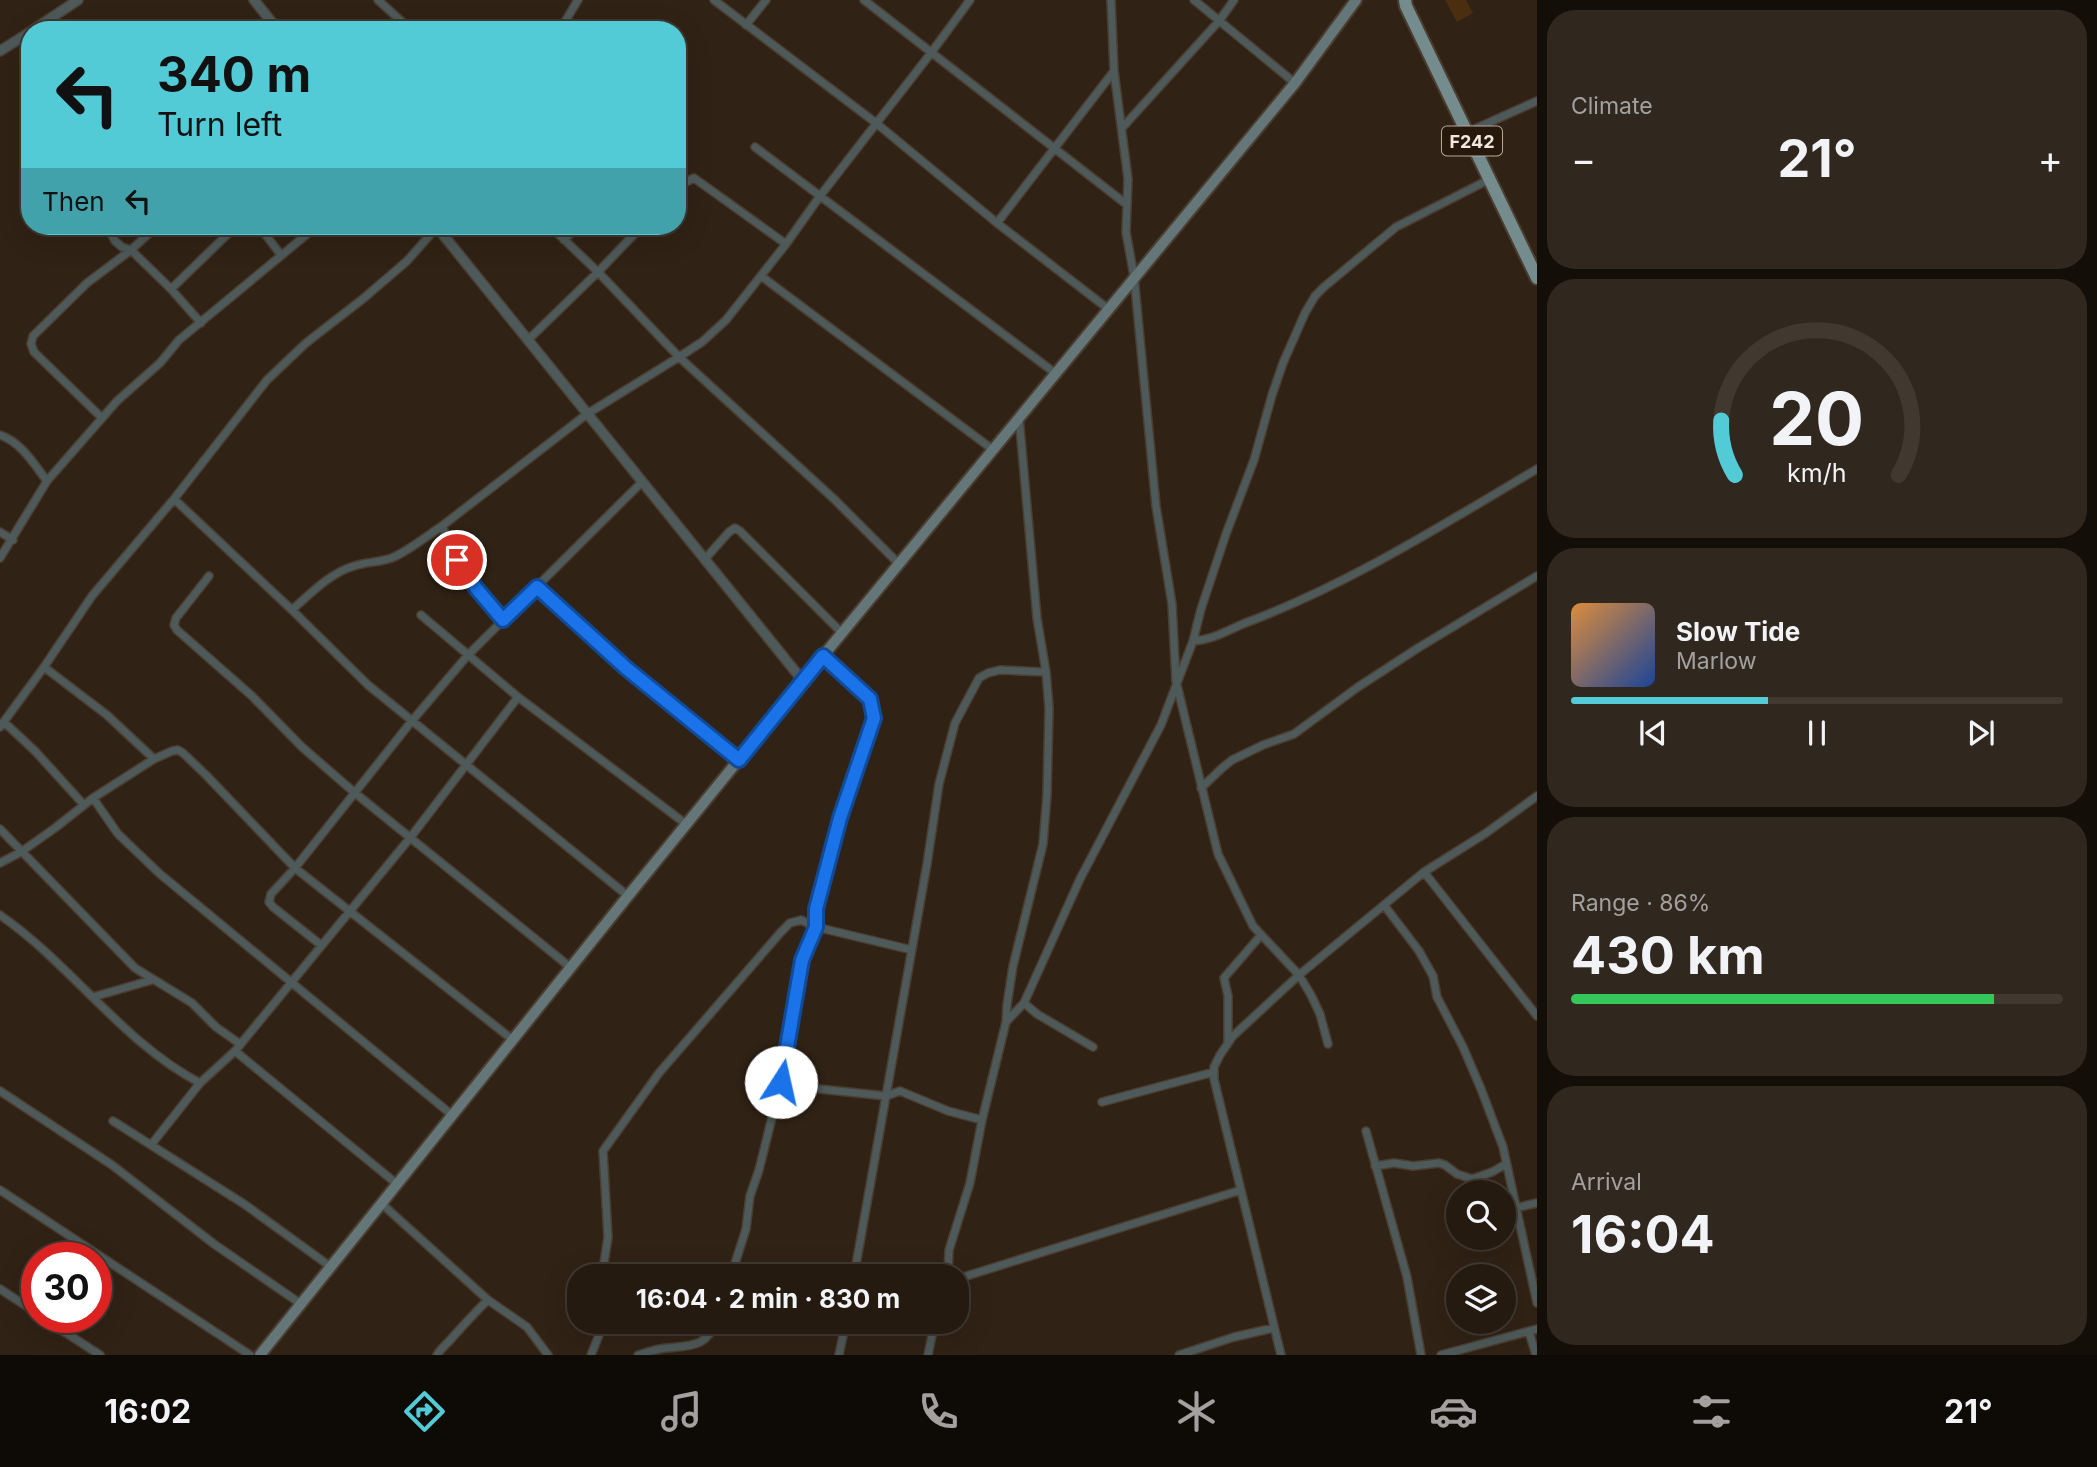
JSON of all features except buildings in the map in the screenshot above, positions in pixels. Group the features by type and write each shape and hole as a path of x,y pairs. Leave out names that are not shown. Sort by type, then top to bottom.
{"main road":[{"path":"260,1355 686,824 1133,276 1295,83 1358,1"},
{"name":"F242","path":"1403,2 1537,278"}],"street":[{"path":"48,21 78,0"},
{"path":"254,0 271,21"},
{"path":"378,0 401,21"},
{"path":"565,21 578,0"},
{"path":"714,0 876,123 997,223 1107,308"},
{"path":"746,25 766,0"},
{"path":"864,0 1126,204"},
{"path":"292,610 318,587 340,573 354,566 397,556 442,526 587,414 702,342 726,320 761,276 970,0"},
{"path":"1111,0 1114,71 1128,179 1126,232 1133,276 1156,506 1172,604 1177,681 1218,854 1253,926 1299,975 1320,1014 1328,1044"},
{"path":"1194,0 1295,83"},
{"path":"1122,128 1219,21 1234,0"},
{"path":"0,51 21,38"},
{"path":"997,223 1114,71"},
{"path":"1468,132 1537,101"},
{"path":"755,147 1055,373"},
{"path":"686,182 694,178 786,244"},
{"path":"1006,1022 1024,1003 1080,879 1161,725 1193,641 1226,534 1254,460 1272,395 1305,313 1315,296 1396,227 1490,179"},
{"path":"112,235 121,247 131,250 171,289 201,323"},
{"path":"102,418 34,352 31,344 33,336 87,283 147,235"},
{"path":"171,289 227,235"},
{"path":"266,235 282,255"},
{"path":"0,558 47,481 117,401 160,363 179,340 306,235"},
{"path":"84,805 35,751 2,725 92,596 174,499 267,380 306,343 407,261 429,235"},
{"path":"444,235 803,681"},
{"path":"559,235 679,358 834,499 899,564"},
{"path":"564,240 569,235"},
{"path":"528,340 633,235"},
{"path":"761,276 992,449"},
{"path":"948,1264 949,1250 970,1184 1006,1022 1013,966 1043,844 1049,708 1037,618 1019,416"},
{"path":"0,435 10,438 23,450 47,481"},
{"path":"1193,641 1218,636 1355,575 1537,469"},
{"path":"321,945 269,902 271,894 468,655 642,482"},
{"path":"174,499 368,685 628,896"},
{"path":"442,526 457,560 503,620"},
{"path":"705,559 735,528 842,633"},
{"path":"0,532 12,540"},
{"path":"209,576 176,618 174,625 177,630 355,793 570,968"},
{"path":"1201,788 1232,760 1294,733 1418,648 1537,576"},
{"path":"537,587 626,668 739,760"},
{"path":"421,615 518,697 686,824"},
{"path":"735,1264 781,1082 802,960 816,927 816,909 840,818 874,718 870,699 823,656"},
{"path":"44,667 107,715 154,759"},
{"path":"856,1264 939,784 955,723 979,678 1000,670 1046,672"},
{"path":"151,1145 200,1083 237,1047 410,838 518,697"},
{"path":"0,863 21,852 93,798 154,759 178,750 295,868 513,1040"},
{"path":"1281,1355 1213,1079 1220,1055 1233,1036 1299,975 1424,872 1486,833 1537,796"},
{"path":"93,798 118,834 160,874 452,1115"},
{"path":"0,830 135,968 192,1003 237,1047 397,1184"},
{"path":"1424,872 1537,1016"},
{"path":"1384,905 1419,951 1433,976 1437,997 1464,1047 1503,1147 1510,1180"},
{"path":"0,915 42,949 148,1050 180,1073 200,1083"},
{"path":"605,1264 608,1237 603,1151 659,1073 781,932 790,923 801,920 816,927 912,950"},
{"path":"1228,1044 1228,996 1224,978 1261,935"},
{"path":"93,997 152,980"},
{"path":"1024,1003 1037,1014 1093,1047"},
{"path":"1102,1102 1214,1072"},
{"path":"781,1082 810,1088 886,1096 900,1091 948,1111 982,1121"},
{"path":"0,1091 112,1165 214,1244 301,1304"},
{"path":"113,1121 244,1204 331,1268"},
{"path":"1366,1131 1407,1277 1421,1355"},
{"path":"1376,1166 1394,1163 1425,1166 1439,1163 1472,1179 1506,1164"},
{"path":"0,1189 250,1355"},
{"path":"969,1275 1241,1190"},
{"path":"1537,1203 1516,1208 1537,1303"},
{"path":"382,1204 488,1300 527,1328 548,1355"},
{"path":"0,1289 21,1303"},
{"path":"437,1355 465,1321 488,1300"},
{"path":"1179,1355 1274,1328"},
{"path":"1441,1355 1533,1331 1536,1355"},
{"path":"66,1333 100,1355"},
{"path":"591,1355 600,1334"},
{"path":"638,1355 658,1349 689,1346 702,1342 711,1334"},
{"path":"839,1355 843,1334"},
{"path":"928,1355 932,1334"}],"shaded area":[{"path":"1445,0 1466,0 1473,13 1457,22"}],"route":[{"path":"457,560 503,620 537,587 626,668 739,760 823,656 870,699 874,718 840,818 816,909 816,927 802,960 781,1082"}]}
